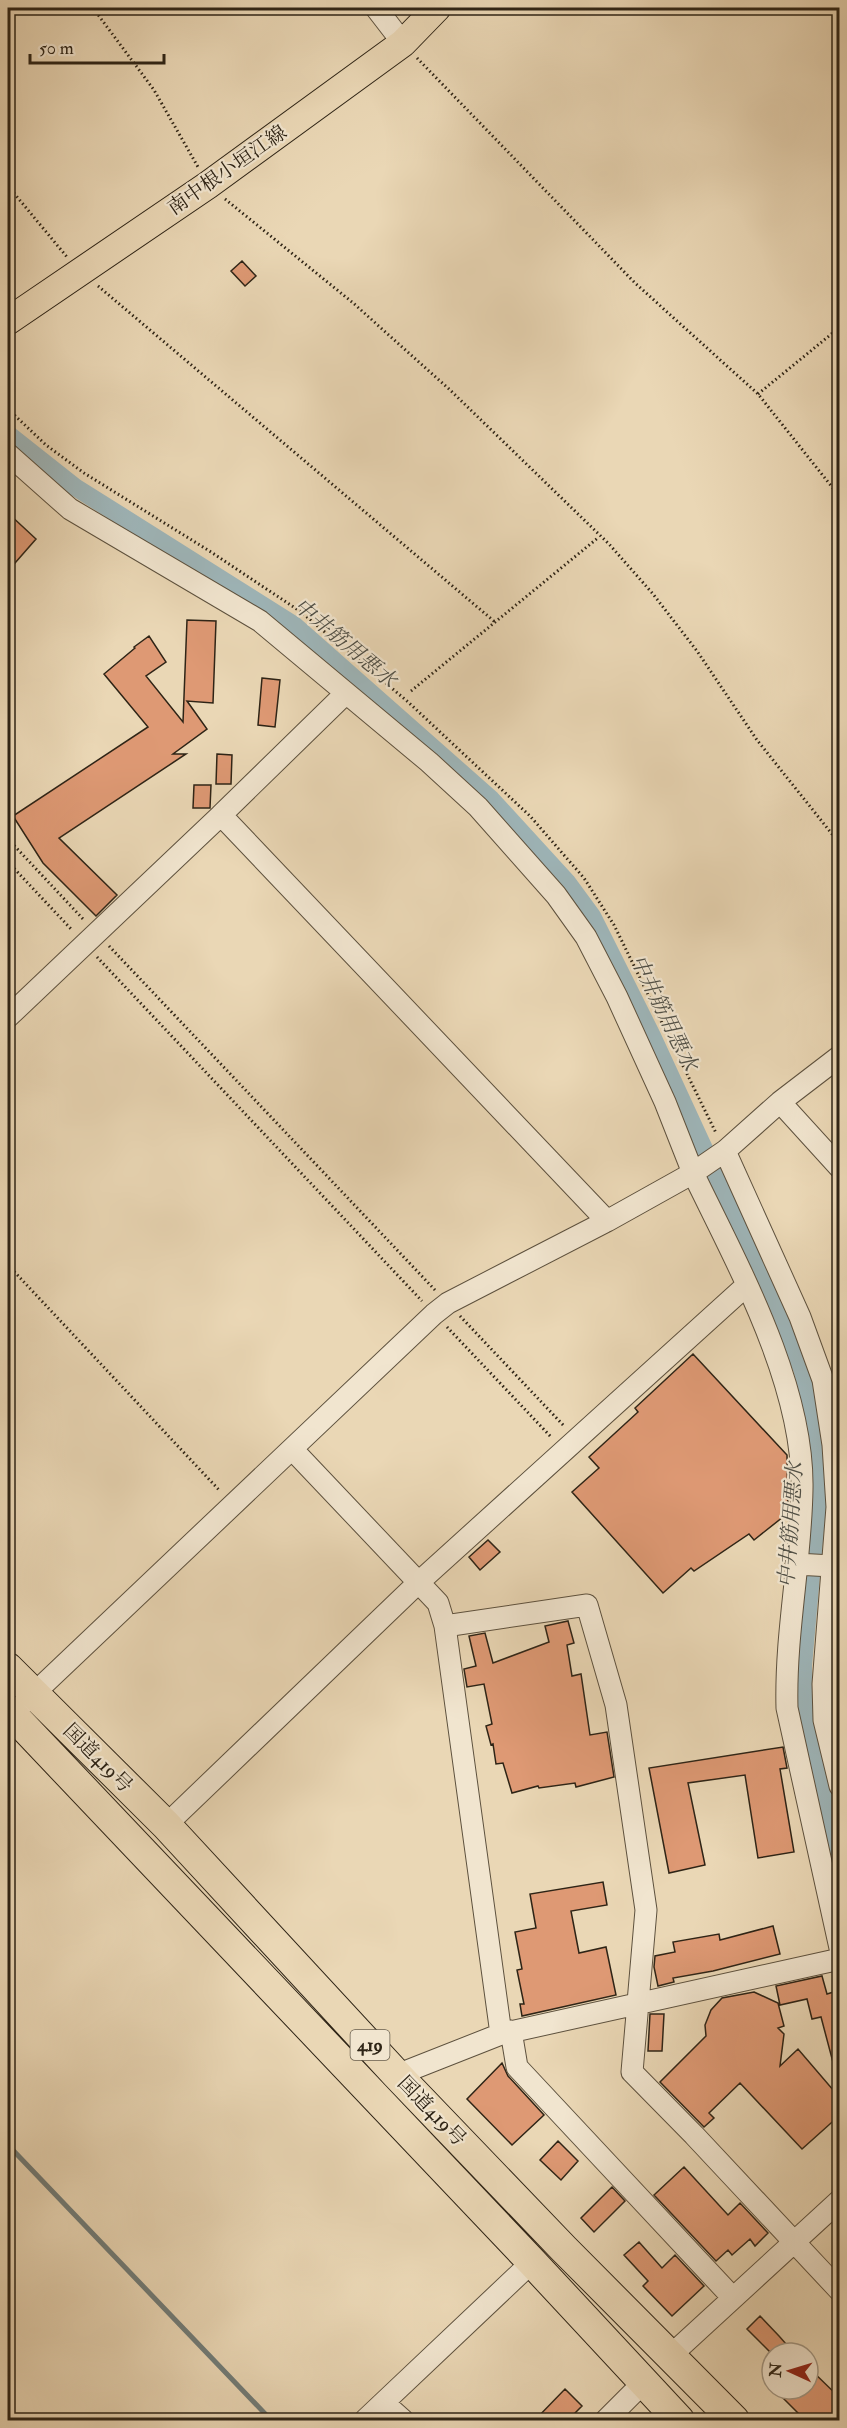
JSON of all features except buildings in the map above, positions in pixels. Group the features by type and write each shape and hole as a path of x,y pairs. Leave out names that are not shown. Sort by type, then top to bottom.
{"highway":[{"name":"国道419号","path":"8,1668 15,1709 679,2421"},
{"name":"国道419号","path":"15,1709 166,1825 397,2075 669,2357 734,2421"}],"main road":[{"name":"南中根小垣江線","path":"8,321 208,185 403,43 437,8"}],"street":[{"path":"376,8 403,43"},
{"path":"8,454 70,509 260,621 429,762 478,807 556,895 586,937 617,997 665,1102 693,1173 747,1285 782,1373 797,1425 802,1488 786,1671 786,1708 840,1948"},
{"path":"8,1017 345,694"},
{"path":"221,815 607,1221"},
{"path":"15,1709 441,1309 693,1173 724,1151 780,1102 840,1056"},
{"path":"780,1102 840,1168"},
{"path":"724,1151 800,1317 823,1380 833,1445 838,1506 822,1684 824,1720 840,1786"},
{"path":"166,1825 419,1582 747,1285"},
{"path":"292,1449 438,1603 445,1626 506,2033 517,2067 733,2298"},
{"path":"796,1564 832,1566"},
{"path":"445,1626 586,1605 616,1705 646,1910 632,2072 840,2291"},
{"path":"397,2075 506,2033 840,1959"},
{"path":"669,2357 840,2200"},
{"path":"365,2421 532,2262"},
{"path":"606,2421 643,2384"},
{"path":"384,2403 403,2421"}],"path":[{"path":"93,8 154,90 208,185 352,302 448,388 599,537 609,544 653,594 697,651 757,740 840,844"},
{"path":"403,43 635,283 758,394 840,496"},
{"path":"8,186 23,208 80,271 495,622"},
{"path":"758,394 840,327"},
{"path":"411,691 599,537"},
{"path":"8,839 91,938 570,1444"},
{"path":"8,862 91,938 570,1444"},
{"path":"8,1265 234,1505"}],"waterway":[{"name":"中井筋用悪水","path":"8,434 75,487 294,625 491,799 567,882 592,916 652,1036 781,1316 802,1369 816,1424 820,1474 803,1666 805,1713 840,1864"},
{"path":"8,2145 271,2420"}]}
